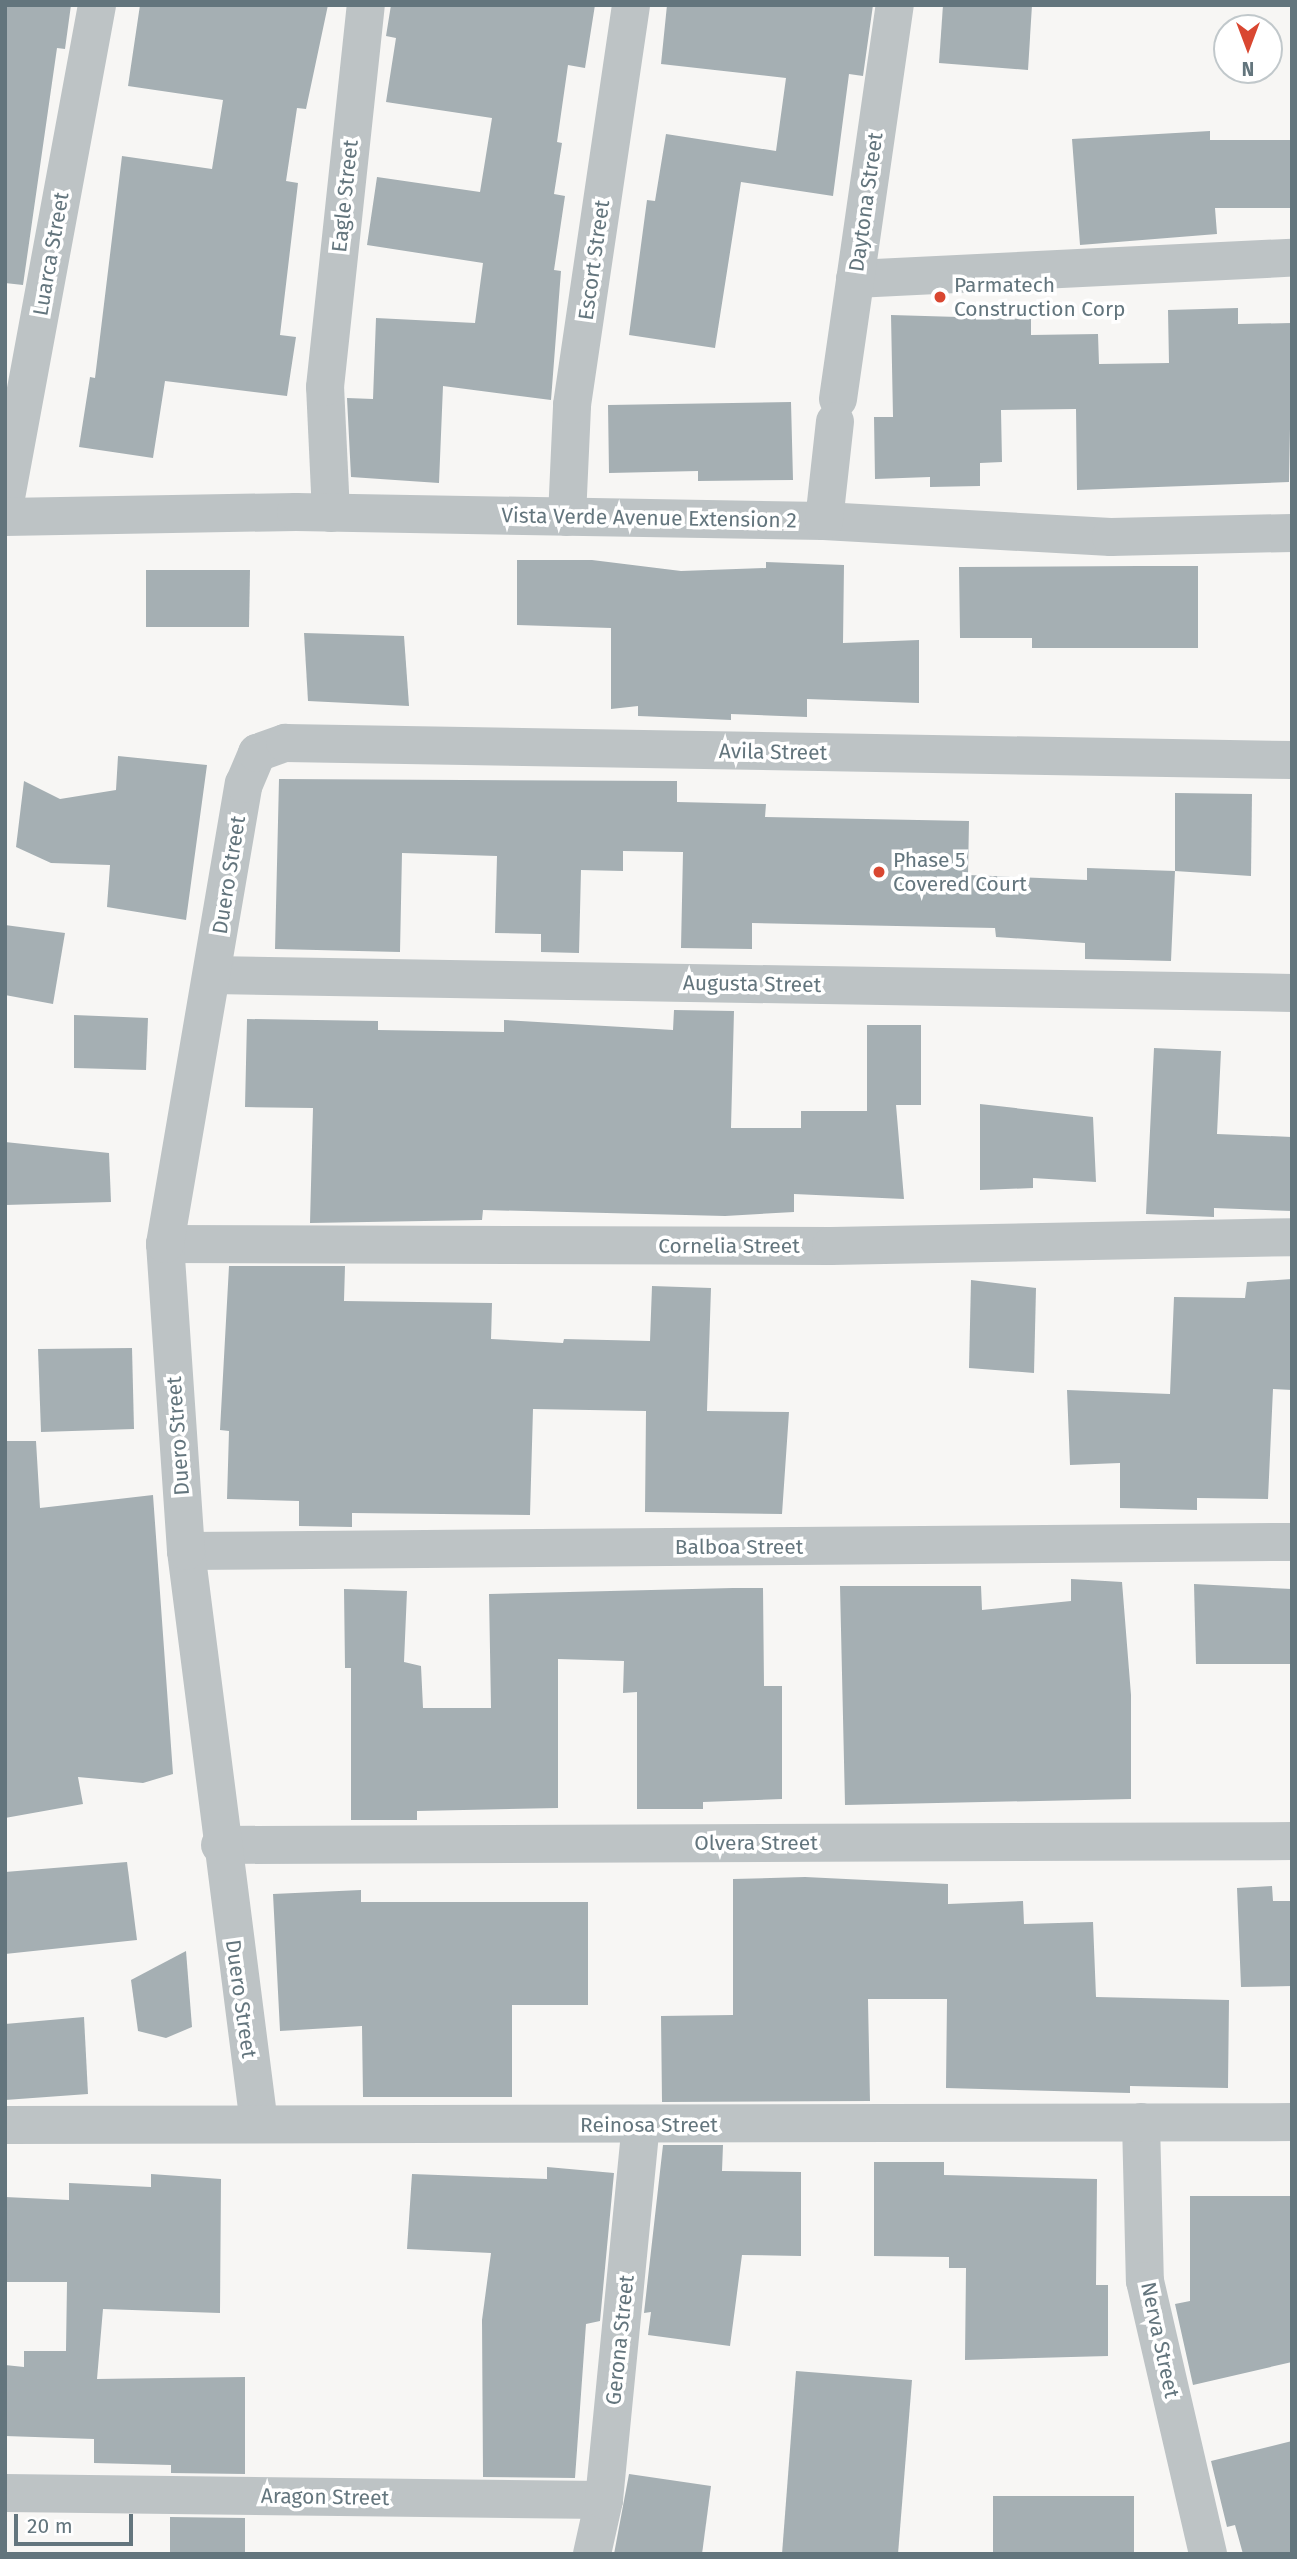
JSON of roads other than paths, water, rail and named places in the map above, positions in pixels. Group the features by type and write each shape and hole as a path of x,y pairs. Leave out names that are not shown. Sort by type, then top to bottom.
{"street":[{"name":"Luarca Street","path":"5,503 97,5"},
{"name":"Eagle Street","path":"331,513 325,387 366,5"},
{"name":"Escort Street","path":"567,517 572,405 631,5"},
{"name":"Daytona Street","path":"824,521 836,411 895,5"},
{"path":"855,279 1292,258"},
{"name":"Vista Verde Avenue Extension 2","path":"5,517 331,513 824,521 1111,537 1292,533"},
{"name":"Avila Street","path":"257,753 285,743 1292,760"},
{"name":"Duero Street","path":"257,753 244,784 165,1244 186,1551 220,1844 259,2124"},
{"name":"Augusta Street","path":"212,975 1292,993"},
{"name":"Cornelia Street","path":"165,1244 831,1246 1292,1237"},
{"name":"Balboa Street","path":"186,1551 1292,1542"},
{"name":"Olvera Street","path":"220,1844 1292,1841"},
{"name":"Nerva Street","path":"1141,2122 1145,2281 1208,2554"},
{"name":"Reinosa Street","path":"5,2125 1292,2122"},
{"name":"Gerona Street","path":"592,2554 604,2500 641,2125"},
{"name":"Aragon Street","path":"5,2493 604,2500"}],"place":[{"name":"Parmatech Construction Corp","path":"940,297"},
{"name":"Phase 5 Covered Court","path":"879,872"}]}
